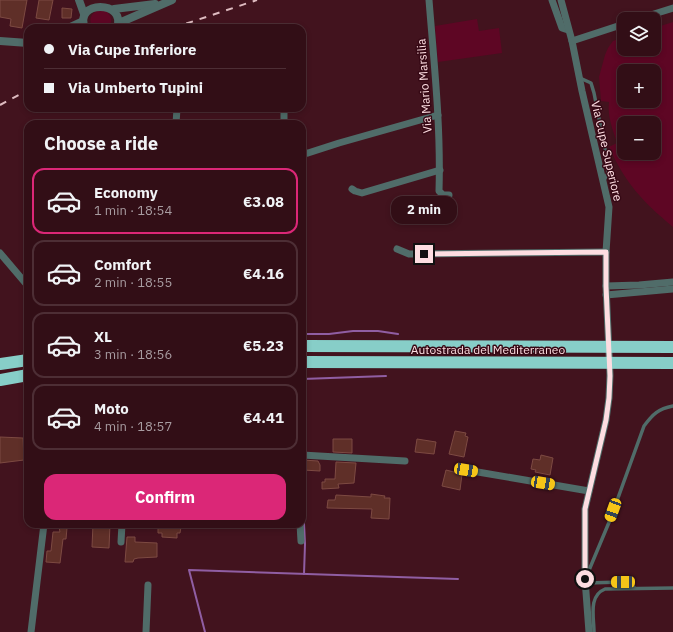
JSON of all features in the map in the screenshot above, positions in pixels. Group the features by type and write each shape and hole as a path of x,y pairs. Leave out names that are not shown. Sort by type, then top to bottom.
{"highway":[{"name":"Autostrada del Mediterraneo","path":"306,346 673,347"},
{"path":"0,356 24,353"},
{"path":"0,364 24,361"},
{"name":"Autostrada del Mediterraneo","path":"306,362 673,363"},
{"path":"0,380 24,376"},
{"path":"0,387 24,384"}],"street":[{"path":"79,0 84,21"},
{"path":"98,0 111,6 117,13 118,24"},
{"name":"Via Mario Marsilia","path":"429,0 438,115 440,170 439,191 443,195 449,195"},
{"path":"552,0 562,28 568,30"},
{"name":"Via Cupe Superiore","path":"561,0 572,41 609,207 606,252 606,295 610,376 609,398 606,420 585,509 585,581 589,632"},
{"path":"84,21 91,6 96,3 111,6 169,1"},
{"path":"120,24 169,1"},
{"path":"660,12 673,8"},
{"path":"572,41 617,26"},
{"path":"0,41 24,43"},
{"path":"306,153 438,115"},
{"path":"352,188 355,191 362,193 440,170"},
{"path":"397,249 409,254 606,252"},
{"path":"0,253 24,281"},
{"path":"606,286 673,282"},
{"path":"606,295 650,294 673,289"},
{"path":"306,455 405,461"},
{"path":"466,470 589,491"},
{"path":"31,632 44,528"},
{"path":"121,542 122,528"},
{"path":"300,528 301,541"},
{"path":"146,632 148,585"}],"lane":[{"path":"579,77 590,84 594,93 608,164 608,174 603,182"},
{"path":"635,588 623,582 585,581 610,520 644,426 661,408 673,406"},
{"path":"594,632 594,602 598,593 605,589 673,588"}],"shaded area":[{"path":"96,11 106,11 111,17 111,24 91,24 90,20"},
{"path":"477,19 479,31 499,28 502,53 438,62 435,26"},
{"path":"673,22 673,227 652,209 636,191 615,160 609,147 617,143 610,118 609,102 601,101 599,77 605,55 613,41 617,40 617,56 661,56 661,26"}],"building":[{"path":"0,0 27,0 22,28 10,26 11,19 0,17"},
{"path":"39,0 53,0 49,20 36,18"},
{"path":"62,8 72,9 71,18 62,18"},
{"path":"455,431 466,433 465,436 468,437 464,457 449,454"},
{"path":"0,437 23,438 24,460 0,463"},
{"path":"333,439 352,439 352,453 333,452"},
{"path":"417,439 436,442 434,454 415,452"},
{"path":"541,455 553,458 550,475 535,472 536,470 531,469 533,459 540,460"},
{"path":"306,460 318,461 320,471 306,470"},
{"path":"336,462 356,463 354,483 338,484 339,488 322,489 322,482 325,482 325,479 335,479"},
{"path":"446,470 462,474 460,490 442,486"},
{"path":"371,494 385,496 384,498 390,498 389,519 371,518 372,509 327,508 328,500 335,500 336,495 371,497"},
{"path":"59,528 67,528 66,539 63,539 60,563 46,562 47,551 51,551 53,532 60,532"},
{"path":"93,528 110,528 109,548 92,547"},
{"path":"158,528 181,528 180,533 177,533 177,538 162,537 162,533 158,533"},
{"path":"127,537 135,537 135,542 157,543 157,557 138,558 134,559 133,562 125,562"}],"waterway":[{"path":"306,334 329,334 353,331 378,331 398,334"},
{"path":"306,379 386,376"},
{"path":"304,528 304,574"},
{"path":"205,632 189,570 458,579"}],"railway":[{"path":"185,24 257,0"},
{"path":"0,105 24,92"}],"route":[{"path":"424,254 606,252 610,376 609,398 606,420 585,509 585,579"}]}
